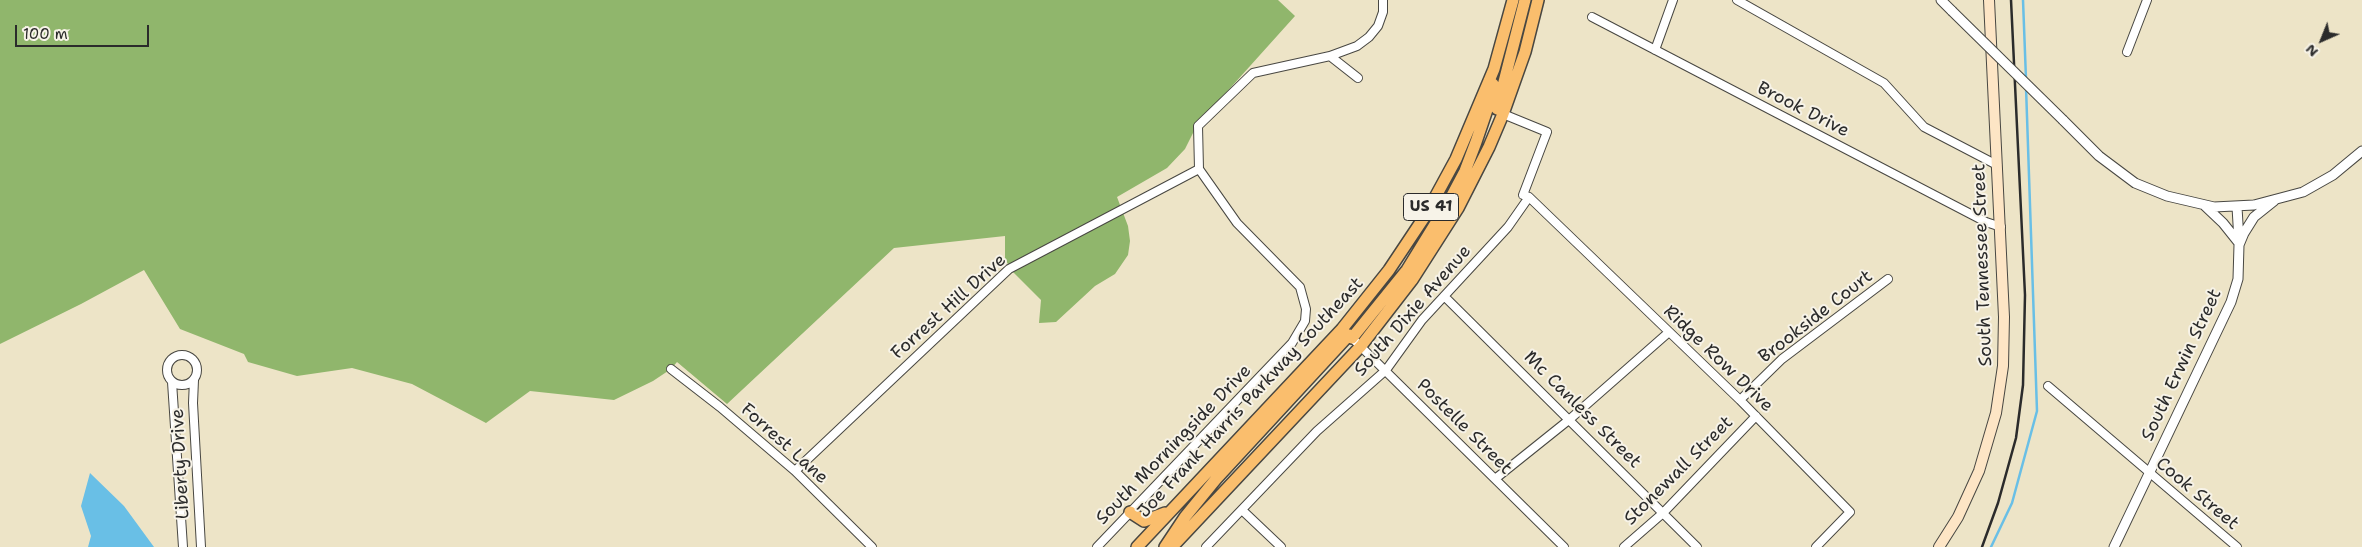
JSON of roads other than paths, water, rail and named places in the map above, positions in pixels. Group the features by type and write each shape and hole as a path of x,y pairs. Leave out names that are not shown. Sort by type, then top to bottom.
{"main road":[{"name":"Joe Frank Harris Parkway Southeast","path":"1172,547 1351,337 1389,270 1425,216 1456,159 1494,69 1513,0"},
{"path":"1496,130 1497,109 1525,0"},
{"name":"Joe Frank Harris Parkway Southeast","path":"1137,547 1177,505 1351,337 1395,303 1426,260 1469,188 1503,114 1525,52 1538,0"},
{"name":"South Tennessee Street","path":"1939,547 1972,490 1986,452 1996,413 2004,353 2001,227 1989,0"},
{"path":"1165,547 1185,517 1216,479 1351,337"},
{"path":"1130,512 1140,520 1149,521 1177,505"},
{"path":"1186,547 1188,530"}],"street":[{"path":"1199,169 1198,126 1253,73 1330,56 1357,46 1369,37 1378,26 1383,12 1383,0"},
{"path":"1655,50 1673,0"},
{"path":"1737,0 1884,83 1924,127 1997,165"},
{"path":"1941,0 2099,156 2135,183 2167,196 2204,205 2237,207 2274,201 2303,192 2319,184 2342,169 2362,151"},
{"path":"2127,52 2147,0"},
{"name":"Brook Drive","path":"1592,17 1986,222 2001,227"},
{"path":"1330,56 1358,78"},
{"path":"1503,114 1547,132 1523,195 1529,197"},
{"name":"South Morningside Drive","path":"1097,547 1292,342 1301,330 1306,316 1305,302 1300,287 1238,223 1199,169"},
{"name":"Forrest Hill Drive","path":"795,471 1009,269 1199,169"},
{"name":"South Dixie Avenue","path":"1206,547 1327,422 1386,370 1422,320 1508,227 1529,197"},
{"name":"Ridge Row Drive","path":"1529,197 1740,400 1850,512 1816,547"},
{"path":"2204,205 2223,223 2239,244 2254,217 2274,201"},
{"name":"South Erwin Street","path":"2114,547 2234,295 2238,279 2237,207"},
{"name":"Brookside Court","path":"1740,400 1782,359 1888,279"},
{"name":"Mc Canless Street","path":"1444,296 1697,547"},
{"path":"1495,479 1570,419 1668,332"},
{"name":"Postelle Street","path":"1351,337 1564,547"},
{"path":"181,355 192,358 198,369 194,380 184,386 172,382 166,367 170,360 181,355"},
{"name":"Forrest Lane","path":"671,369 720,407 795,471 872,547"},
{"name":"Liberty Drive","path":"194,380 193,403 201,547"},
{"name":"Liberty Drive","path":"172,382 183,547"},
{"name":"Cook Street","path":"2048,386 2237,547"},
{"name":"Stonewall Street","path":"1624,547 1663,513 1756,416"},
{"path":"177,438 195,440"},
{"path":"1242,510 1281,547"}],"water":[{"path":"90,473 124,506 154,547 88,547 91,536 81,506"}],"waterway":[{"path":"2023,0 2026,79"},
{"path":"1991,547 2012,503 2037,411 2026,87"}],"railway":[{"path":"1982,547 1998,503 2016,438 2023,385 2025,295 2011,0"}]}
